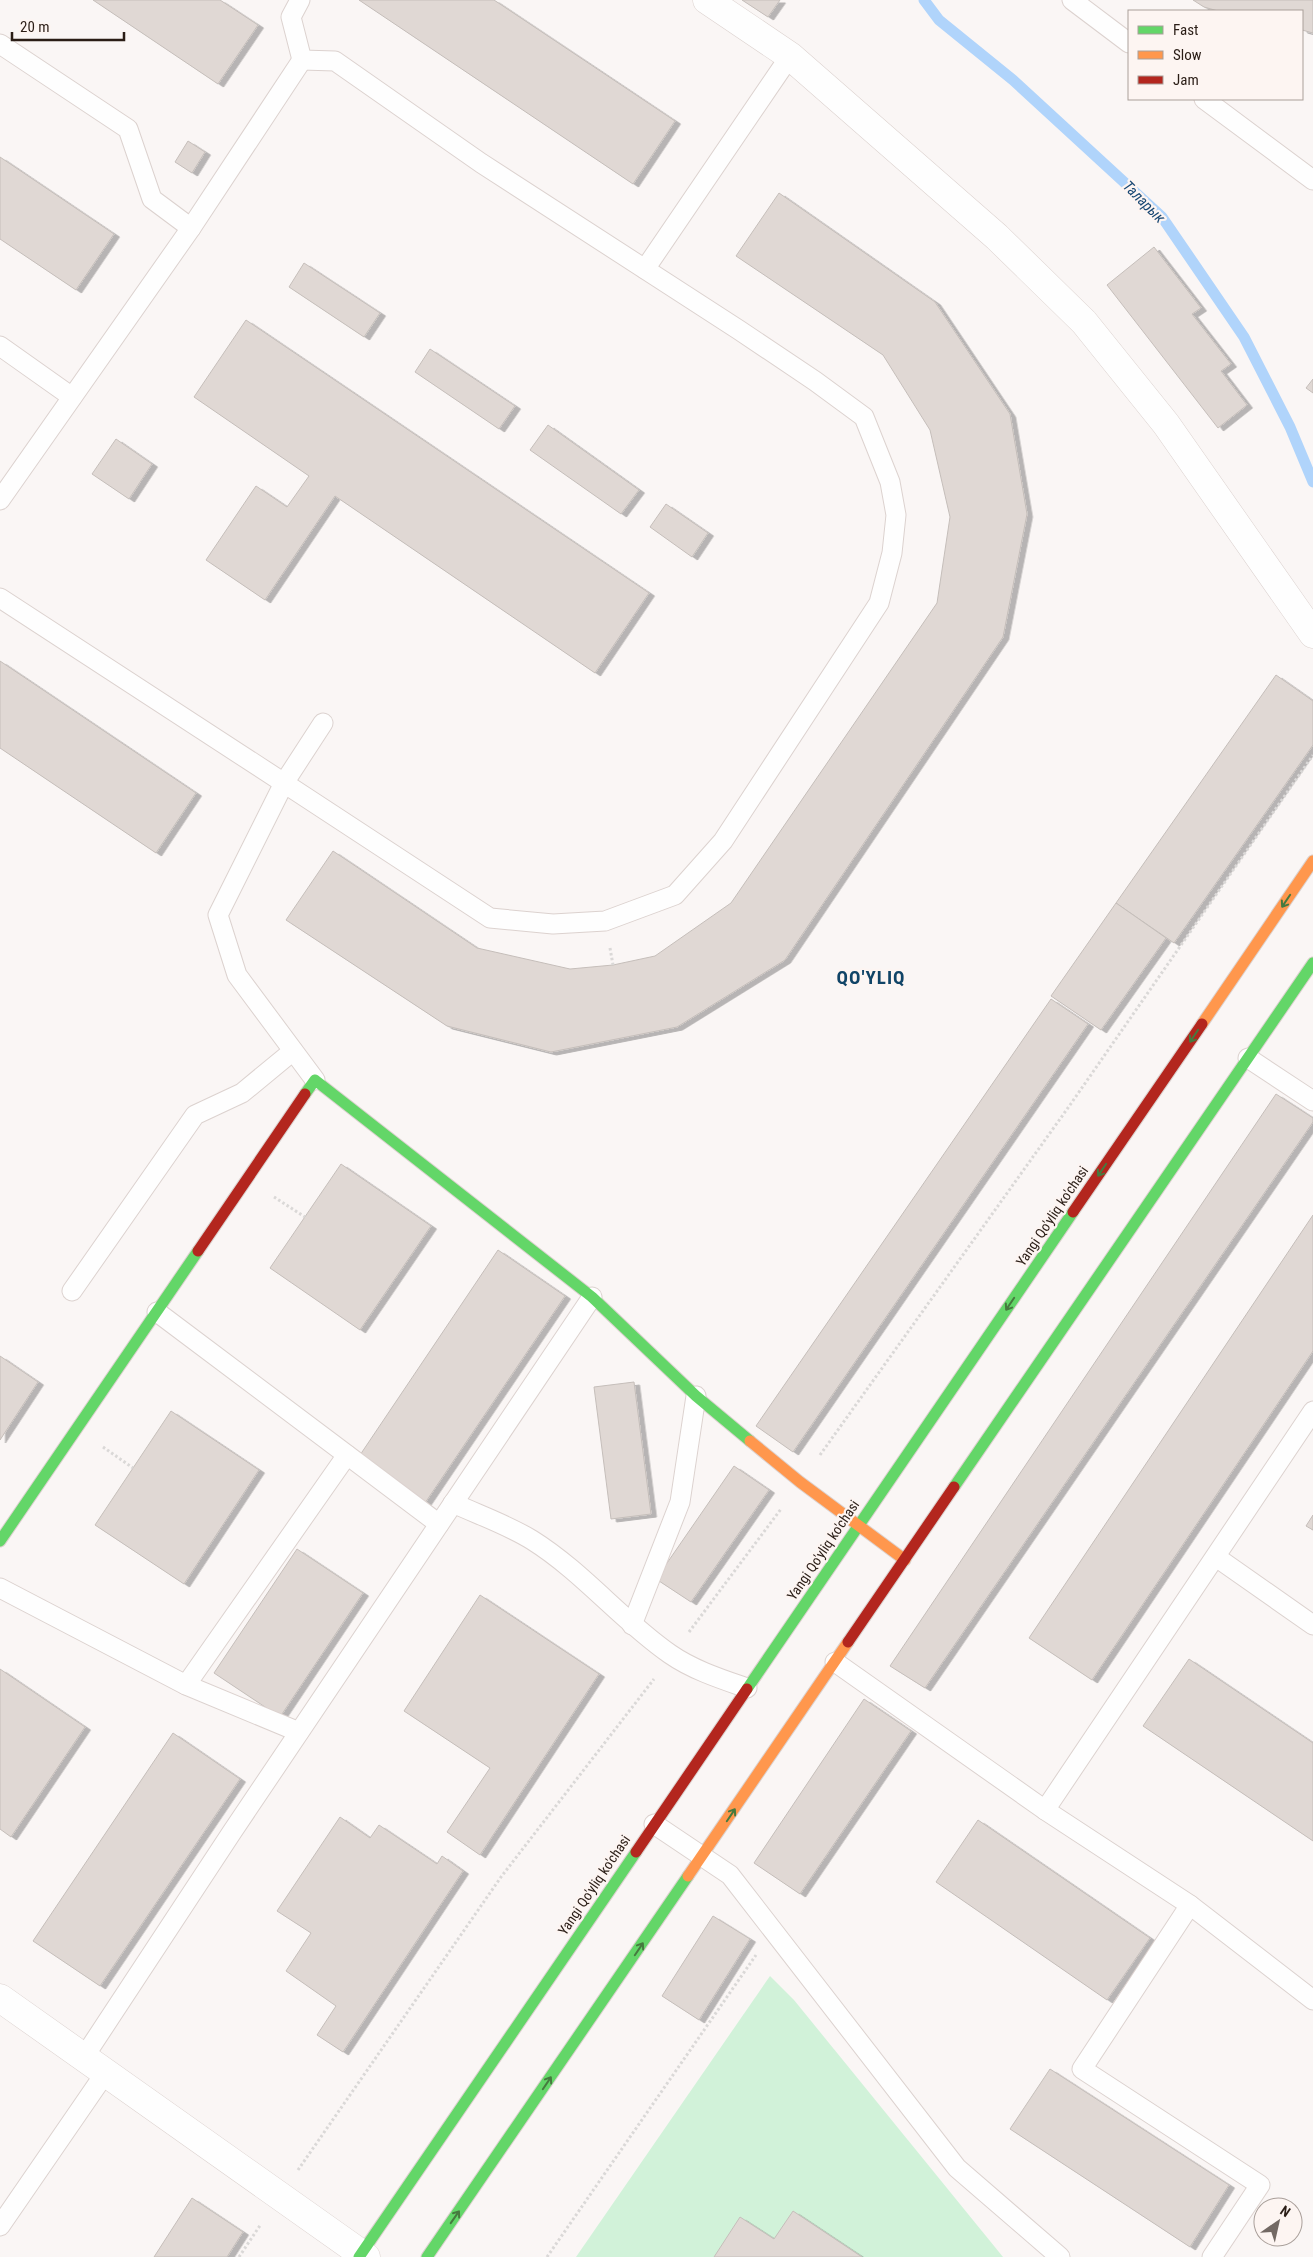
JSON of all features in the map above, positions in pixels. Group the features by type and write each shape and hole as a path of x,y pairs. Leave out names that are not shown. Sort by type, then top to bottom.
{"main road":[{"name":"Yangi Qo'yliq ko'chasi","path":"362,2256 654,1824 1313,861"},
{"path":"427,2257 1313,963"},
{"path":"0,1541 315,1080 592,1297 696,1396 800,1482 905,1560"}],"street":[{"path":"707,0 790,56 997,237 1084,322 1166,424 1313,634"},
{"path":"0,1998 362,2256"}],"lane":[{"path":"0,500 191,228 302,60 291,17 300,0"},
{"path":"1072,0 1128,42"},
{"path":"0,44 128,129 152,199 191,228"},
{"path":"645,268 790,56"},
{"path":"0,598 490,918 553,924 605,921 675,896 723,841 880,603 892,553 896,515 890,482 864,417 815,381 645,268 481,163 335,61 302,60"},
{"path":"1205,100 1313,180"},
{"path":"0,346 72,397"},
{"path":"315,1080 237,975 218,915 284,783 323,723"},
{"path":"72,1291 195,1115 242,1093 293,1051"},
{"path":"1248,1058 1313,1101"},
{"path":"0,2226 95,2065 299,1732 592,1297"},
{"path":"157,1312 439,1524"},
{"path":"632,1625 680,1502 696,1396"},
{"path":"1045,1810 1313,1411"},
{"path":"186,1685 347,1455"},
{"path":"453,1503 532,1540 586,1580 632,1625 672,1656 708,1674 747,1688"},
{"path":"1216,1557 1313,1625"},
{"path":"0,1588 186,1685 299,1732"},
{"path":"835,1662 1045,1810 1190,1905 1313,2000"},
{"path":"654,1824 730,1875 957,2168 1060,2257"},
{"path":"1190,1905 1082,2069 1260,2185 1212,2257"}],"path":[{"path":"547,2257 757,1953"}],"green space":[{"path":"770,1976 794,2000 1003,2257 576,2257"}],"building":[{"path":"93,0 220,0 258,25 218,84"},
{"path":"359,0 494,0 675,121 633,184"},
{"path":"742,0 780,0 768,17"},
{"path":"1193,0 1313,0 1313,33 1303,30 1303,10 1214,10 1204,7"},
{"path":"188,141 205,152 192,173 175,162"},
{"path":"0,157 114,234 76,290 0,239"},
{"path":"779,193 935,302 1010,414 1027,514 1003,637 785,960 677,1027 551,1052 447,1026 286,920 333,851 477,948 570,969 613,965 655,956 731,903 937,603 950,517 930,430 883,355 736,256"},
{"path":"1154,247 1201,308 1192,314 1231,364 1221,371 1247,405 1218,428 1107,285"},
{"path":"304,263 380,313 364,337 289,287"},
{"path":"246,320 649,593 595,673 335,496 265,600 206,560 256,486 287,507 309,476 194,397"},
{"path":"430,349 515,406 499,429 415,372"},
{"path":"1313,379 1313,393 1306,388"},
{"path":"548,425 639,490 621,514 530,450"},
{"path":"116,439 152,464 129,499 92,474"},
{"path":"666,504 708,533 692,557 650,527"},
{"path":"0,661 196,793 156,853 0,748"},
{"path":"1276,675 1313,701 1313,745 1174,943 1116,903"},
{"path":"1116,903 1166,938 1101,1030 1051,996"},
{"path":"1051,999 1088,1024 793,1452 756,1426"},
{"path":"1276,1094 1313,1118 1313,1122 925,1688 890,1666"},
{"path":"341,1164 431,1226 360,1330 270,1268"},
{"path":"1313,1215 1313,1351 1092,1680 1029,1638"},
{"path":"498,1250 565,1296 425,1503 358,1458"},
{"path":"0,1356 38,1382 0,1440"},
{"path":"634,1382 651,1514 611,1519 594,1387"},
{"path":"171,1411 259,1470 184,1584 95,1525"},
{"path":"734,1466 769,1490 691,1602 656,1579"},
{"path":"1313,1515 1313,1530 1306,1526"},
{"path":"297,1549 363,1593 280,1717 214,1673"},
{"path":"480,1595 599,1674 480,1855 447,1832 490,1768 404,1711"},
{"path":"1189,1659 1313,1743 1313,1841 1143,1726"},
{"path":"0,1669 85,1727 11,1837 0,1829"},
{"path":"864,1699 911,1731 800,1894 754,1863"},
{"path":"173,1733 240,1779 100,1986 33,1941"},
{"path":"340,1817 370,1838 379,1825 437,1864 442,1856 463,1871 343,2052 317,2035 336,2006 286,1971 311,1933 277,1911"},
{"path":"978,1820 1150,1938 1107,2000 936,1882"},
{"path":"713,1916 750,1939 699,2020 662,1996"},
{"path":"1050,2069 1229,2185 1190,2247 1010,2129"},
{"path":"192,2198 243,2232 227,2257 154,2257"},
{"path":"793,2211 862,2257 714,2257 740,2217 774,2239"}],"waterway":[{"name":"Таларык","path":"924,0 939,20 1013,80 1162,217 1244,337 1290,427 1313,482"}],"traffic: fast":[{"path":"954,1487 1313,963"},
{"path":"305,1094 315,1080 592,1297 696,1396 750,1441"},
{"path":"747,1689 1073,1212"},
{"path":"0,1541 198,1251"},
{"path":"359,2257 636,1852"},
{"path":"427,2257 688,1876"}],"traffic: slow":[{"path":"1202,1024 1313,861"},
{"path":"750,1441 800,1482 905,1560"},
{"path":"688,1876 848,1642"}],"traffic: jam":[{"path":"1073,1212 1202,1024"},
{"path":"198,1251 305,1094"},
{"path":"848,1642 954,1487"},
{"path":"636,1852 747,1689"}],"district":[{"name":"QO'YLIQ","path":"871,977"}]}
